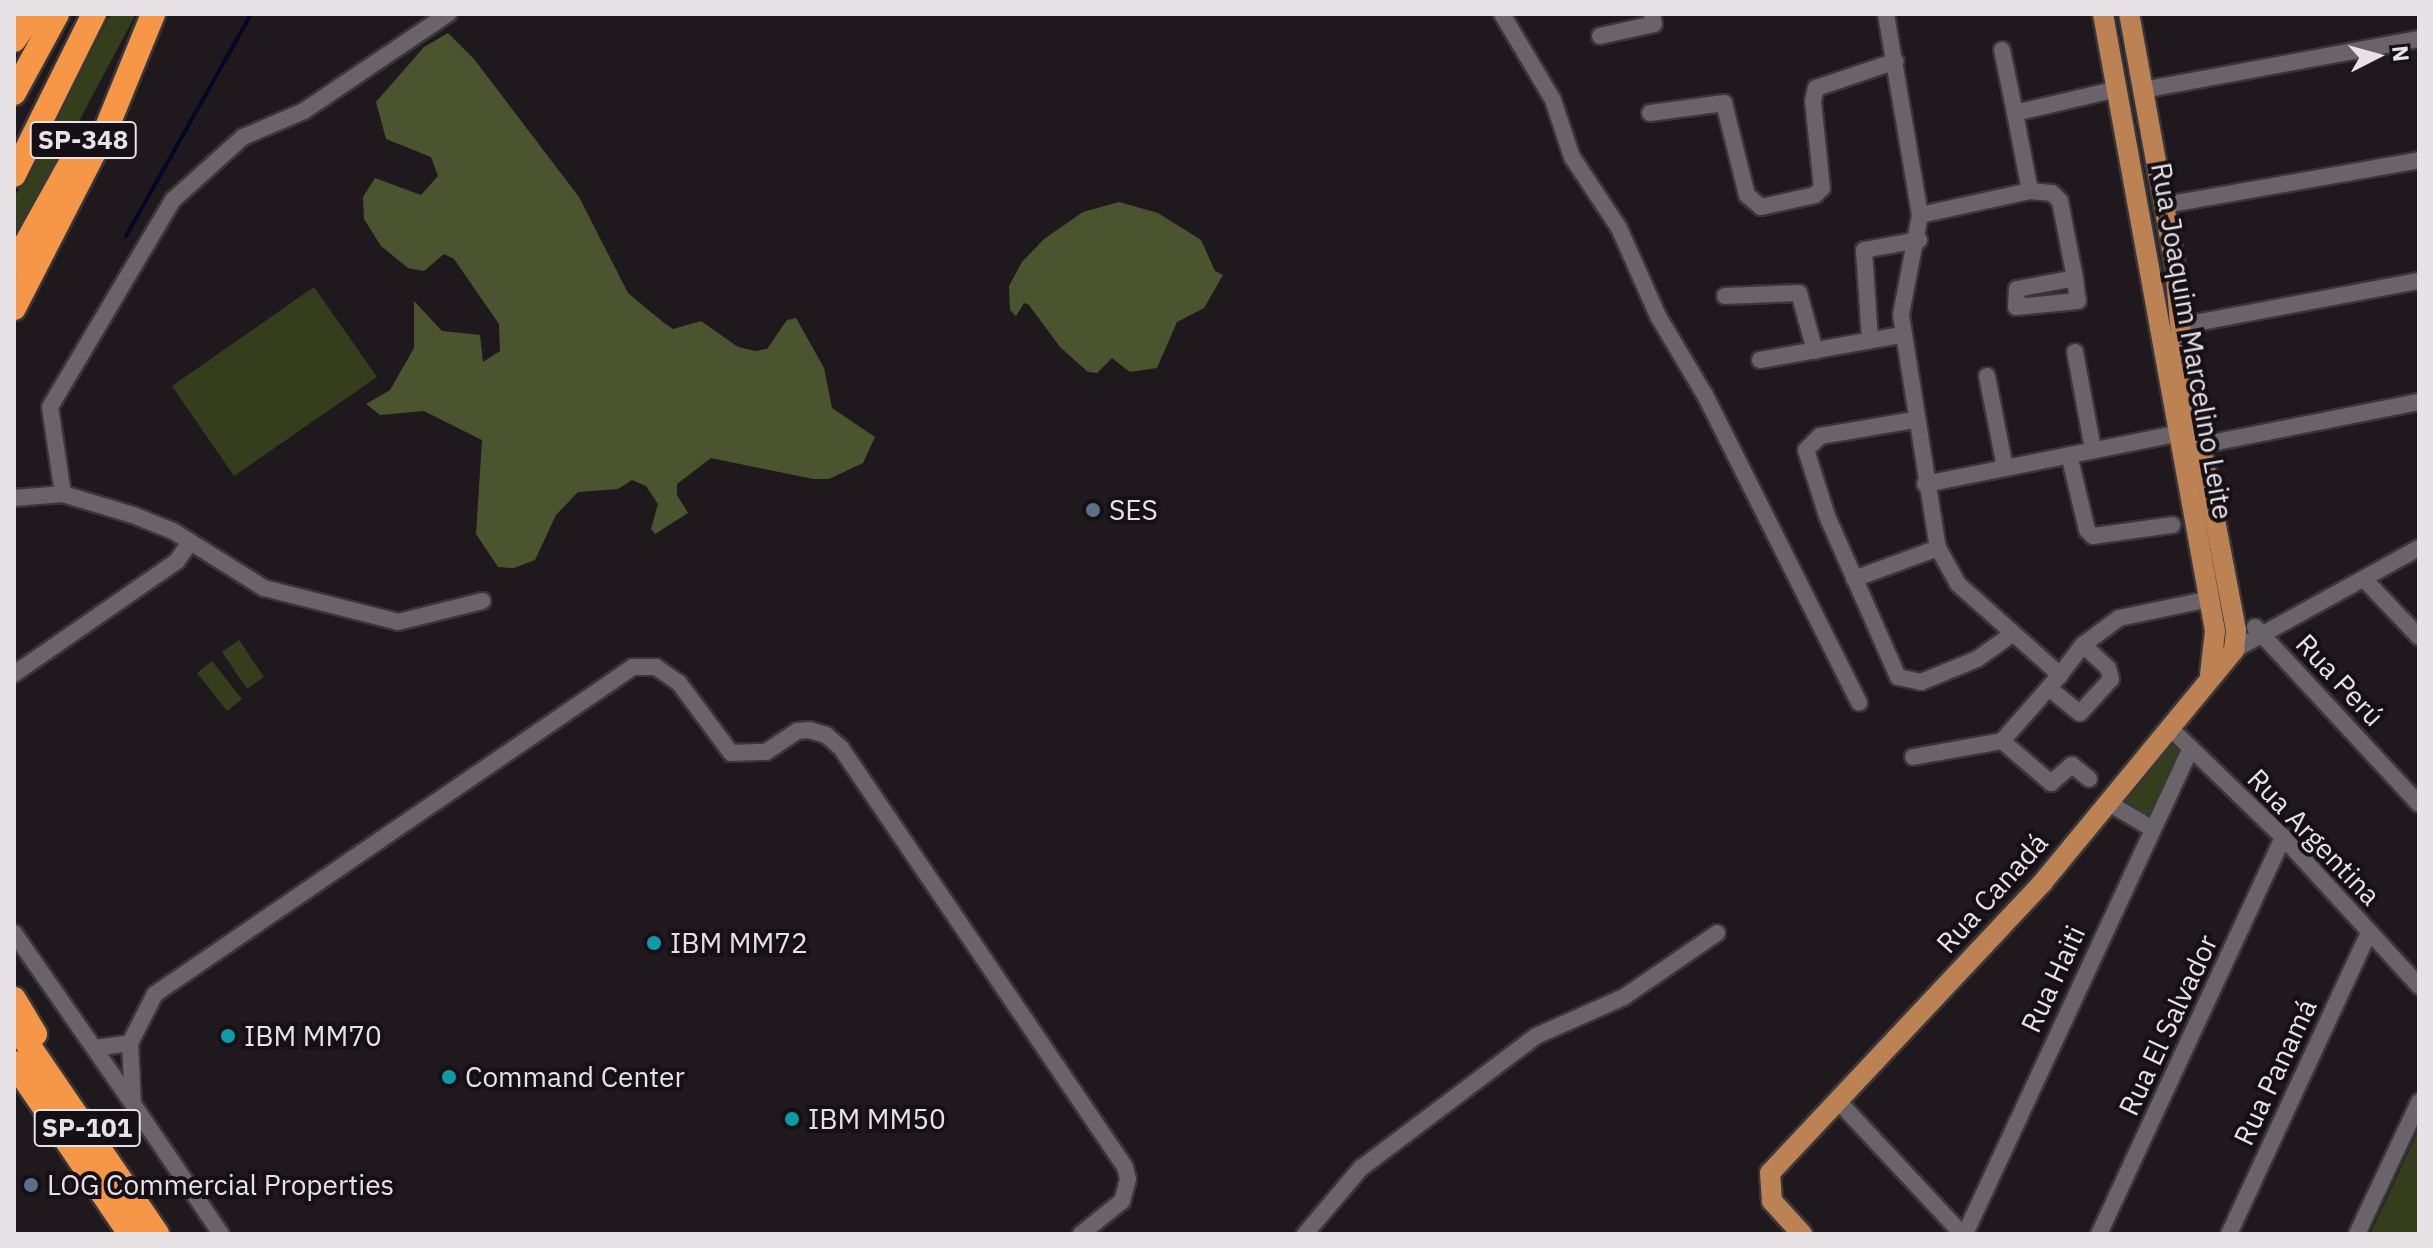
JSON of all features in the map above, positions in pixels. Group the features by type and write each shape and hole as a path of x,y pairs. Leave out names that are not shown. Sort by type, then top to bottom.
{"highway":[{"path":"14,40 32,14"},
{"path":"14,93 57,14"},
{"name":"SP-348","path":"14,175 94,14"},
{"path":"14,308 107,127 152,14"},
{"name":"SP-348","path":"14,265 152,14"},
{"path":"14,999 116,1169"},
{"name":"SP-101","path":"14,1024 116,1169 157,1234"},
{"name":"SP-101","path":"14,1063 130,1234"},
{"path":"14,1078 66,1137"}],"main road":[{"name":"Rua Joaquim Marcelino Leite","path":"2103,14 2210,599 2217,651 2209,677"},
{"name":"Rua Joaquim Marcelino Leite","path":"2129,14 2165,205 2180,326 2232,609 2234,650"},
{"path":"2126,128 2139,131 2150,123"},
{"path":"2135,177 2148,171 2158,174"},
{"name":"Rua Canadá","path":"1802,1234 1772,1201 1770,1173 2043,882 2234,650"}],"street":[{"path":"63,494 50,407 173,200 243,137 304,111 448,14"},
{"path":"1502,14 1553,100 1572,157 1619,228 1658,316 1705,395 1859,703"},
{"path":"1600,36 1654,24 1652,14"},
{"path":"1886,14 1920,215 1919,240 1903,294 1902,335 1938,548 1958,584 2011,635 2080,713 2111,679 2108,668 2083,645"},
{"path":"2143,90 2419,39"},
{"path":"2002,50 2030,191"},
{"path":"1650,113 1724,103 1747,195 1761,207 1815,195 1822,188 1813,101 1816,88 1896,61"},
{"path":"2015,113 2117,89"},
{"path":"2165,205 2419,160"},
{"path":"1920,215 2030,191 2052,193 2060,201 2075,278"},
{"path":"1870,340 1864,250 1919,240"},
{"path":"2180,326 2419,281"},
{"path":"1725,296 1799,293 1815,351"},
{"path":"1760,360 1902,335"},
{"path":"2075,352 2093,449"},
{"path":"1987,376 2005,468"},
{"path":"2201,445 2419,402"},
{"path":"1914,420 1820,436 1806,450 1854,579 1898,677 1921,682 1977,659 2011,635"},
{"path":"1925,484 2181,433"},
{"path":"2069,455 2087,530 2093,536 2172,525"},
{"path":"14,498 63,494 133,515 190,542 264,588 398,622 482,601"},
{"path":"14,674 177,561 190,542"},
{"path":"1854,579 1938,548"},
{"name":"Rua Canadá","path":"2234,650 2419,548"},
{"path":"2364,579 2419,637"},
{"path":"1913,757 2002,741 2055,682 2083,645 2135,611 2210,599"},
{"path":"2232,609 2264,631"},
{"name":"Rua Perú","path":"2264,631 2419,804"},
{"path":"133,1104 130,1043 155,994 633,667 656,667 679,683 731,753 766,752 797,731 809,730 826,735 841,748 1125,1167 1127,1192 1122,1201 1081,1234"},
{"name":"Rua Argentina","path":"2169,727 2283,837 2419,986"},
{"path":"2002,741 2051,783 2072,765 2089,779"},
{"name":"Rua Haiti","path":"1964,1234 2191,748"},
{"path":"2107,802 2151,828"},
{"name":"Rua El Salvador","path":"2099,1234 2283,837"},
{"name":"Rua Panamá","path":"2229,1234 2369,932"},
{"path":"14,933 221,1234"},
{"path":"1305,1234 1361,1168 1536,1036 1624,997 1717,933"},
{"path":"95,1048 130,1043"},
{"path":"1839,1102 1964,1234"},
{"path":"2357,1234 2419,1102"}],"green space":[{"path":"111,14 136,14 14,243 14,198"},
{"path":"448,33 474,59 579,197 628,293 664,323 673,329 701,321 738,347 755,351 767,349 787,320 796,318 824,368 832,408 875,437 863,463 829,479 813,479 711,458 677,484 677,495 688,513 655,534 651,529 658,504 646,486 632,480 618,489 578,492 556,515 535,560 514,568 498,567 476,534 482,440 424,411 380,415 366,404 390,390 414,348 414,301 442,331 480,335 483,362 500,351 499,324 454,259 444,254 424,271 408,268 381,246 364,219 363,197 375,178 421,195 438,176 431,157 386,139 376,102 424,47"},
{"path":"1119,202 1158,213 1201,240 1215,271 1223,275 1204,308 1177,322 1157,368 1130,372 1112,358 1097,373 1088,372 1060,347 1029,305 1024,303 1016,316 1010,310 1009,286 1022,262 1044,239 1083,212"},
{"path":"314,287 377,377 234,476 172,386"},
{"path":"239,640 264,677 247,689 222,652"},
{"path":"212,661 242,699 227,711 197,673"},
{"path":"2169,735 2181,745 2149,818 2118,800"},
{"path":"2419,1129 2419,1234 2370,1234"}],"waterway":[{"path":"126,236 251,14"}],"place":[{"name":"SES","path":"1093,510"},
{"name":"IBM MM72","path":"654,943"},
{"name":"IBM MM70","path":"228,1036"},
{"name":"Command Center","path":"449,1077"},
{"name":"IBM MM50","path":"792,1119"},
{"name":"LOG Commercial Properties","path":"31,1185"}]}
